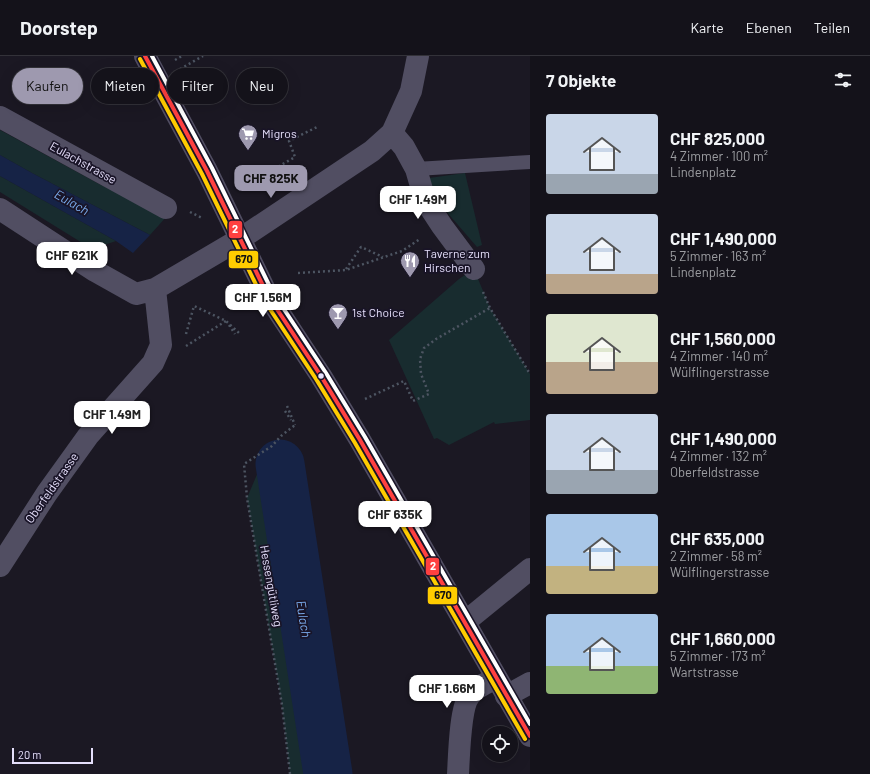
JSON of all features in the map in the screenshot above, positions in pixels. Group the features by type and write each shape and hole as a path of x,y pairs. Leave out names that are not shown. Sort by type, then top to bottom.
{"street":[{"path":"145,56 207,171 267,294 321,376 360,440 530,736"},
{"path":"0,209 95,271 136,294 155,290 240,239 372,151 392,133 411,91 418,56"},
{"name":"Eulachstrasse","path":"0,117 166,208"},
{"path":"392,133 404,147 416,169 425,200 474,269"},
{"name":"Oberfeldstrasse","path":"0,566 47,493 88,436 153,364 161,345 155,290"},
{"path":"465,622 530,569"},
{"path":"458,774 462,720 468,696 475,690 530,683"}],"lane":[{"path":"416,169 530,162"}],"path":[{"path":"174,61 182,56"},
{"path":"182,68 202,56"},
{"path":"248,184 295,157 289,141 319,126"},
{"path":"298,273 346,270 402,251 418,240"},
{"path":"346,270 361,247 383,258"},
{"path":"474,269 490,308 530,374"},
{"path":"226,321 182,348 194,306 226,321 239,333"},
{"path":"364,399 404,381 412,401 429,394 421,374 420,359 424,348 436,339 490,308"},
{"path":"226,321 235,334"},
{"path":"286,406 295,425"},
{"path":"285,411 295,425"},
{"name":"Hessengütliweg","path":"290,774 282,705 247,498 244,464 272,446 281,436 295,425"}],"green space":[{"path":"0,130 99,184 167,216 150,235 0,155"},
{"path":"465,173 482,245 477,247 439,203 429,178"},
{"path":"0,176 116,241 92,249 0,192"},
{"path":"474,269 490,308 530,374 530,420 495,424 494,422 449,445 437,438 434,439 389,340 459,279"},
{"path":"271,468 318,774 290,774 282,705 247,498 258,472"}],"water":[{"path":"0,155 150,235 133,253 116,241 0,176"}],"waterway":[{"name":"Eulach","path":"280,464 328,774"}],"transit line":[{"name":"2","path":"145,56 207,171 267,294 321,376 360,440 530,736"},
{"path":"152,56 212,168 272,291 326,373 365,437 530,724"},
{"name":"670","path":"140,59 202,174 262,297 316,379 355,443 525,739"}],"place":[{"name":"Migros","path":"248,151"},
{"name":"Taverne zum Hirschen","path":"410,278"},
{"name":"1st Choice","path":"338,330"}]}
